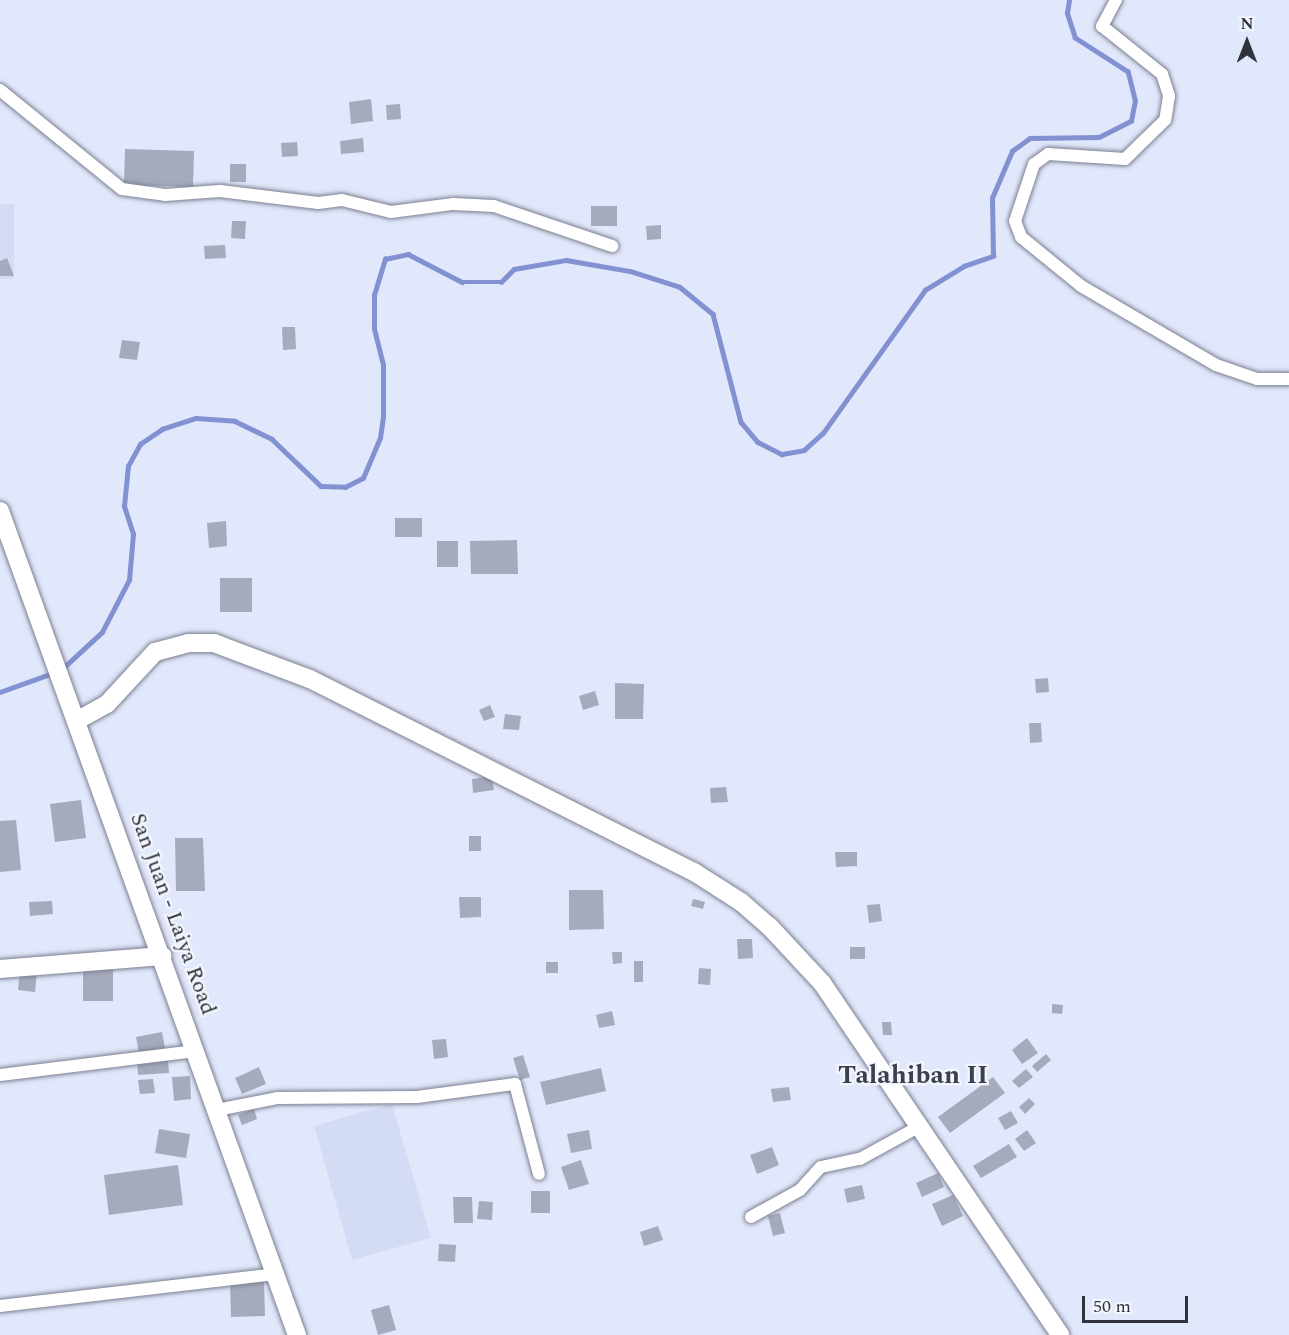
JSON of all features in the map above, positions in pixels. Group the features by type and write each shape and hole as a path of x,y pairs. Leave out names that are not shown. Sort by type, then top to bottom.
{"street":[{"path":"1116,0 1102,26 1162,74 1169,96 1165,120 1125,159 1048,154 1034,164 1015,221 1020,237 1081,286 1216,365 1257,380 1289,379"},
{"path":"0,90 122,189 165,195 220,191 318,203 342,200 391,212 453,204 494,206 612,246"},
{"name":"San Juan - Laiya Road","path":"0,511 78,720 297,1335"},
{"path":"78,720 107,704 155,652 188,642 240,650 320,683 640,842 741,902 810,967 1060,1335"},
{"path":"0,969 162,956"},
{"path":"0,1075 196,1051"},
{"path":"217,1110 277,1098 417,1097 514,1084 539,1174"},
{"path":"751,1217 800,1190 821,1167 860,1159 920,1126"},
{"path":"0,1306 275,1274"}],"shaded area":[{"path":"0,204 14,204 14,279 0,279"},
{"path":"392,1104 431,1238 352,1260 314,1126"}],"building":[{"path":"371,99 373,121 351,124 349,102"},
{"path":"400,104 401,119 387,120 386,105"},
{"path":"363,138 364,152 341,154 340,141"},
{"path":"297,142 298,156 282,157 281,143"},
{"path":"125,149 194,151 193,187 124,185"},
{"path":"230,164 246,164 246,182 230,182"},
{"path":"591,206 617,206 617,226 591,226"},
{"path":"232,221 246,221 245,239 231,238"},
{"path":"661,225 661,239 647,240 646,226"},
{"path":"225,245 226,258 205,259 204,246"},
{"path":"7,258 14,276 0,276 0,261"},
{"path":"282,327 295,327 296,349 283,350"},
{"path":"122,340 140,342 137,360 119,358"},
{"path":"395,518 422,518 422,537 395,537"},
{"path":"226,521 227,546 209,548 207,523"},
{"path":"517,540 518,574 471,574 470,541"},
{"path":"437,541 458,541 458,567 437,567"},
{"path":"220,578 252,578 252,612 220,612"},
{"path":"1048,678 1049,692 1036,693 1035,679"},
{"path":"615,683 644,684 643,719 615,719"},
{"path":"595,691 599,705 583,710 579,696"},
{"path":"490,705 495,717 484,721 479,710"},
{"path":"505,714 521,716 519,730 503,729"},
{"path":"1029,723 1041,723 1042,742 1030,743"},
{"path":"492,776 494,790 473,793 472,779"},
{"path":"726,787 728,802 711,803 710,788"},
{"path":"81,800 86,838 55,842 50,804"},
{"path":"16,820 21,870 0,872 0,821"},
{"path":"469,836 481,836 481,851 469,851"},
{"path":"175,838 203,838 205,891 176,891"},
{"path":"835,852 857,852 857,866 836,867"},
{"path":"569,890 603,890 604,929 569,930"},
{"path":"459,897 481,897 481,917 460,918"},
{"path":"693,899 705,902 703,909 691,906"},
{"path":"52,901 53,914 30,916 29,902"},
{"path":"880,904 882,921 869,923 867,905"},
{"path":"737,939 752,939 753,958 738,959"},
{"path":"850,947 865,947 865,959 850,959"},
{"path":"612,952 622,952 622,963 613,964"},
{"path":"634,961 643,961 643,982 634,982"},
{"path":"546,962 558,962 558,973 546,973"},
{"path":"699,968 711,969 710,985 698,984"},
{"path":"20,969 37,971 35,992 18,990"},
{"path":"83,969 113,969 113,1001 83,1001"},
{"path":"1052,1004 1063,1005 1062,1014 1052,1013"},
{"path":"612,1011 615,1025 599,1028 596,1015"},
{"path":"882,1022 891,1022 892,1035 883,1035"},
{"path":"162,1032 165,1048 139,1053 136,1037"},
{"path":"1027,1038 1038,1053 1022,1064 1012,1050"},
{"path":"446,1039 448,1057 434,1059 432,1040"},
{"path":"1046,1054 1051,1060 1037,1072 1032,1066"},
{"path":"523,1055 530,1077 520,1080 513,1058"},
{"path":"168,1060 169,1073 138,1075 137,1061"},
{"path":"259,1067 266,1084 242,1094 235,1078"},
{"path":"601,1068 606,1091 546,1105 540,1082"},
{"path":"1026,1069 1033,1077 1019,1088 1012,1081"},
{"path":"190,1076 191,1099 174,1101 172,1077"},
{"path":"993,1077 1005,1093 950,1133 938,1117"},
{"path":"153,1079 155,1093 140,1094 138,1080"},
{"path":"789,1087 791,1100 773,1102 771,1089"},
{"path":"1029,1098 1035,1104 1025,1114 1019,1107"},
{"path":"254,1109 257,1119 242,1125 238,1115"},
{"path":"1011,1111 1018,1123 1005,1130 998,1118"},
{"path":"159,1129 190,1134 186,1158 155,1153"},
{"path":"589,1130 592,1149 571,1153 567,1134"},
{"path":"1027,1130 1036,1143 1024,1151 1015,1139"},
{"path":"1009,1144 1017,1157 981,1178 973,1166"},
{"path":"772,1147 779,1165 757,1174 750,1155"},
{"path":"581,1160 589,1184 569,1190 561,1167"},
{"path":"178,1165 183,1205 109,1215 104,1175"},
{"path":"938,1173 944,1187 922,1197 916,1183"},
{"path":"862,1185 865,1199 847,1203 844,1189"},
{"path":"531,1191 550,1191 550,1213 531,1213"},
{"path":"953,1195 963,1216 942,1226 932,1204"},
{"path":"453,1197 472,1197 473,1223 454,1223"},
{"path":"479,1201 493,1202 492,1220 477,1219"},
{"path":"780,1213 785,1233 773,1236 768,1216"},
{"path":"658,1226 663,1240 644,1246 640,1232"},
{"path":"439,1244 456,1245 455,1262 438,1261"},
{"path":"264,1282 265,1316 231,1317 230,1283"},
{"path":"389,1305 396,1330 378,1335 371,1310"}],"waterway":[{"path":"61,670 102,632 129,580 133,534 124,506 128,466 140,444 162,429 196,418 235,421 272,439 321,486 345,487 363,478 380,438 383,416 383,365 374,328 374,295 385,259 408,254 462,282 501,282 514,269 566,260 630,271 680,287 713,314 741,422 758,442 782,454 804,450 823,433 925,290 964,266 993,256 992,198 1012,151 1030,138 1099,137 1131,121 1135,101 1128,72 1075,38 1067,13 1069,0"},
{"path":"0,692 53,673"}],"district":[{"name":"Talahiban II","path":"913,1076"}]}
